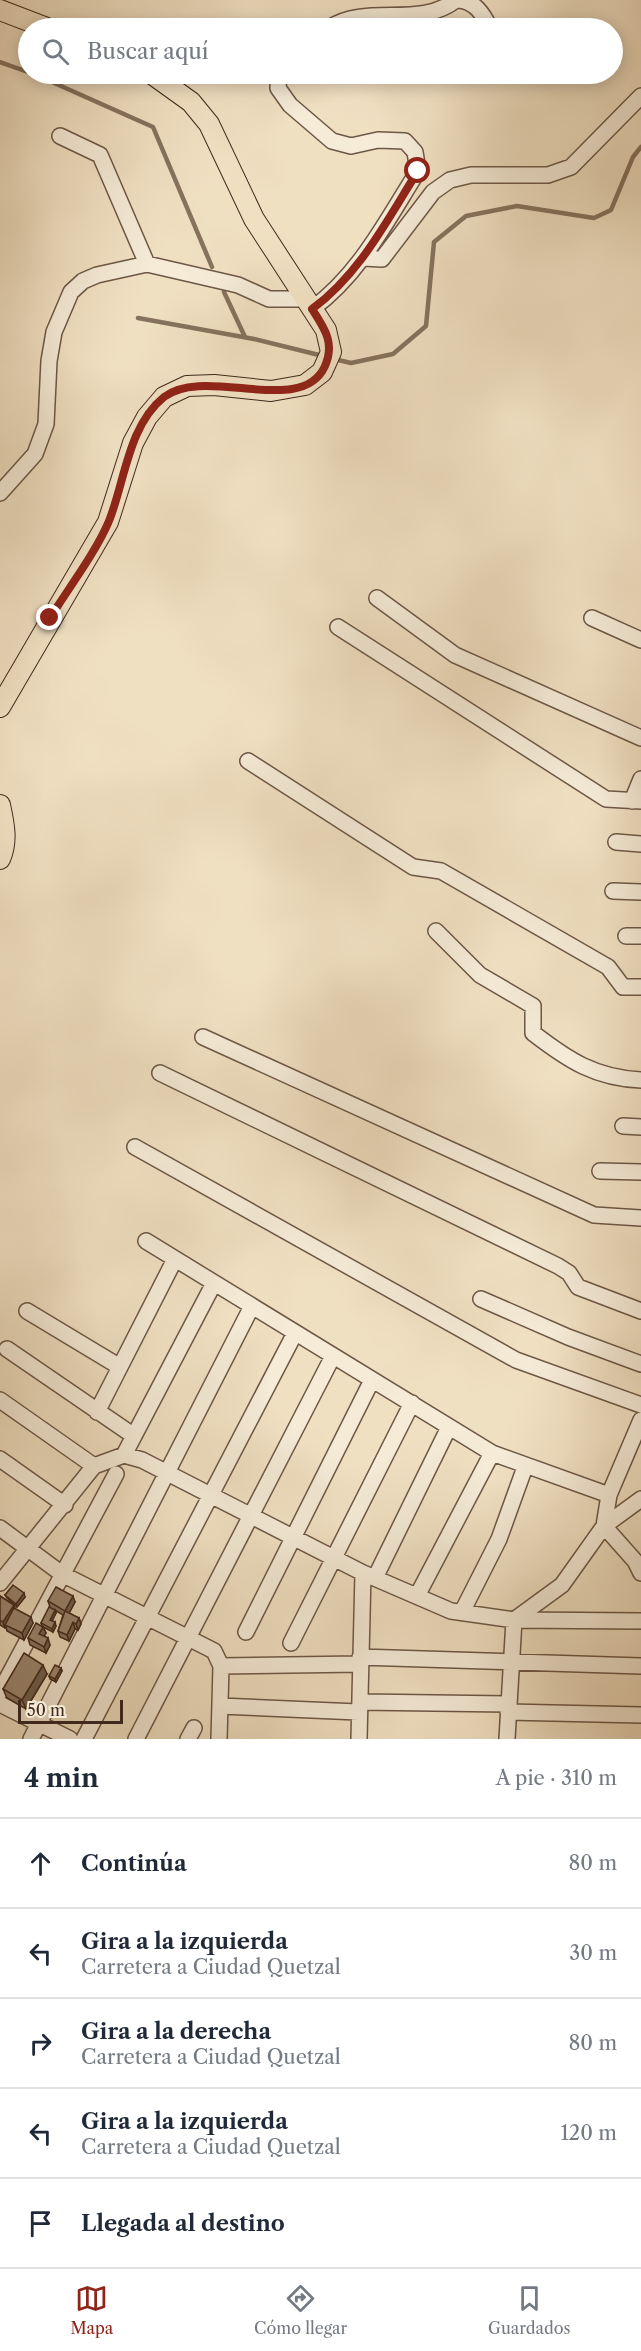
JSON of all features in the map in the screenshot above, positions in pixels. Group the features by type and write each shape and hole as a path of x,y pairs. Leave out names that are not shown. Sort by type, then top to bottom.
{"main road":[{"path":"0,10 20,18"},
{"path":"0,707 108,522 134,443 147,417 164,397 187,386 214,385 271,391 297,387 313,381 322,372 331,352 329,336 254,219 208,124 191,102 166,84"},
{"path":"0,805 5,839 0,859"}],"street":[{"path":"435,18 457,0 469,1 484,18"},
{"path":"356,18 384,18"},
{"path":"0,493 35,454 45,424 49,361 54,332 71,292 83,281 97,275 147,264 238,285 269,299 308,304 335,291 363,258 418,171 415,152 405,141 378,140 351,146 332,141 290,105 278,88 278,84"},
{"path":"363,258 382,259 433,192 450,180 471,175 548,175 571,167 641,96"},
{"path":"60,136 100,155 147,264"},
{"path":"377,598 455,655 641,738"},
{"path":"592,618 641,640"},
{"path":"338,627 606,799 637,801 641,779"},
{"path":"248,761 413,867 441,871 608,967 622,987 641,987"},
{"path":"616,842 641,844"},
{"path":"614,891 641,892"},
{"path":"436,931 480,975 533,1006 533,1033 569,1061 615,1078 641,1080"},
{"path":"203,1037 594,1215 641,1218"},
{"path":"160,1073 558,1266 569,1274 578,1287 641,1311"},
{"path":"622,1126 641,1127"},
{"path":"135,1147 516,1360 641,1405"},
{"path":"600,1171 641,1172"},
{"path":"146,1241 492,1453 525,1467 609,1495"},
{"path":"97,1412 176,1259"},
{"path":"124,1455 214,1283"},
{"path":"481,1299 568,1337 641,1364"},
{"path":"31,1739 252,1306"},
{"path":"27,1311 120,1367"},
{"path":"84,1739 295,1333"},
{"path":"7,1349 134,1436"},
{"path":"136,1739 333,1356"},
{"path":"246,1632 372,1380"},
{"path":"0,1400 94,1466"},
{"path":"291,1643 412,1403"},
{"path":"604,1526 609,1495 641,1420"},
{"path":"359,1739 360,1660 369,1576 449,1427"},
{"path":"417,1596 492,1453"},
{"path":"0,1583 94,1466 124,1455 142,1460 167,1472 369,1576 451,1611 513,1620 641,1621"},
{"path":"0,1459 64,1504"},
{"path":"462,1612 499,1539 525,1467"},
{"path":"0,1692 116,1474"},
{"path":"513,1620 562,1585 604,1526 641,1499"},
{"path":"604,1526 639,1564"},
{"path":"0,1528 62,1574 187,1640 214,1651 221,1666 219,1739"},
{"path":"507,1739 513,1620"},
{"path":"221,1666 360,1660 641,1666"},
{"path":"0,1704 70,1739"},
{"path":"220,1706 508,1708 641,1715"}],"building":[{"path":"13,1585 24,1593 16,1604 5,1595"},
{"path":"56,1587 73,1596 65,1611 48,1601"},
{"path":"0,1596 14,1605 3,1622 0,1620"},
{"path":"49,1607 55,1610 50,1620 55,1622 52,1629 41,1623"},
{"path":"14,1608 31,1617 22,1633 5,1625"},
{"path":"65,1611 79,1618 76,1624 73,1622 67,1635 58,1631"},
{"path":"36,1623 43,1627 39,1634 48,1638 44,1647 28,1638"},
{"path":"24,1653 43,1665 22,1700 3,1689"},
{"path":"55,1665 61,1668 55,1679 49,1676"}],"waterway":[{"path":"0,62 18,68"},
{"path":"56,84 153,127 212,267"},
{"path":"334,359 351,363 393,354 426,326 434,242 466,216 517,206 594,218 611,210 633,157 641,147"},
{"path":"224,292 245,337"},
{"path":"138,318 254,339 323,356"}],"route":[{"path":"50,618 108,522 134,443 147,417 164,397 187,386 214,385 271,391 297,387 313,381 322,372 331,352 329,336 312,309 335,291 363,258 418,171"}]}
